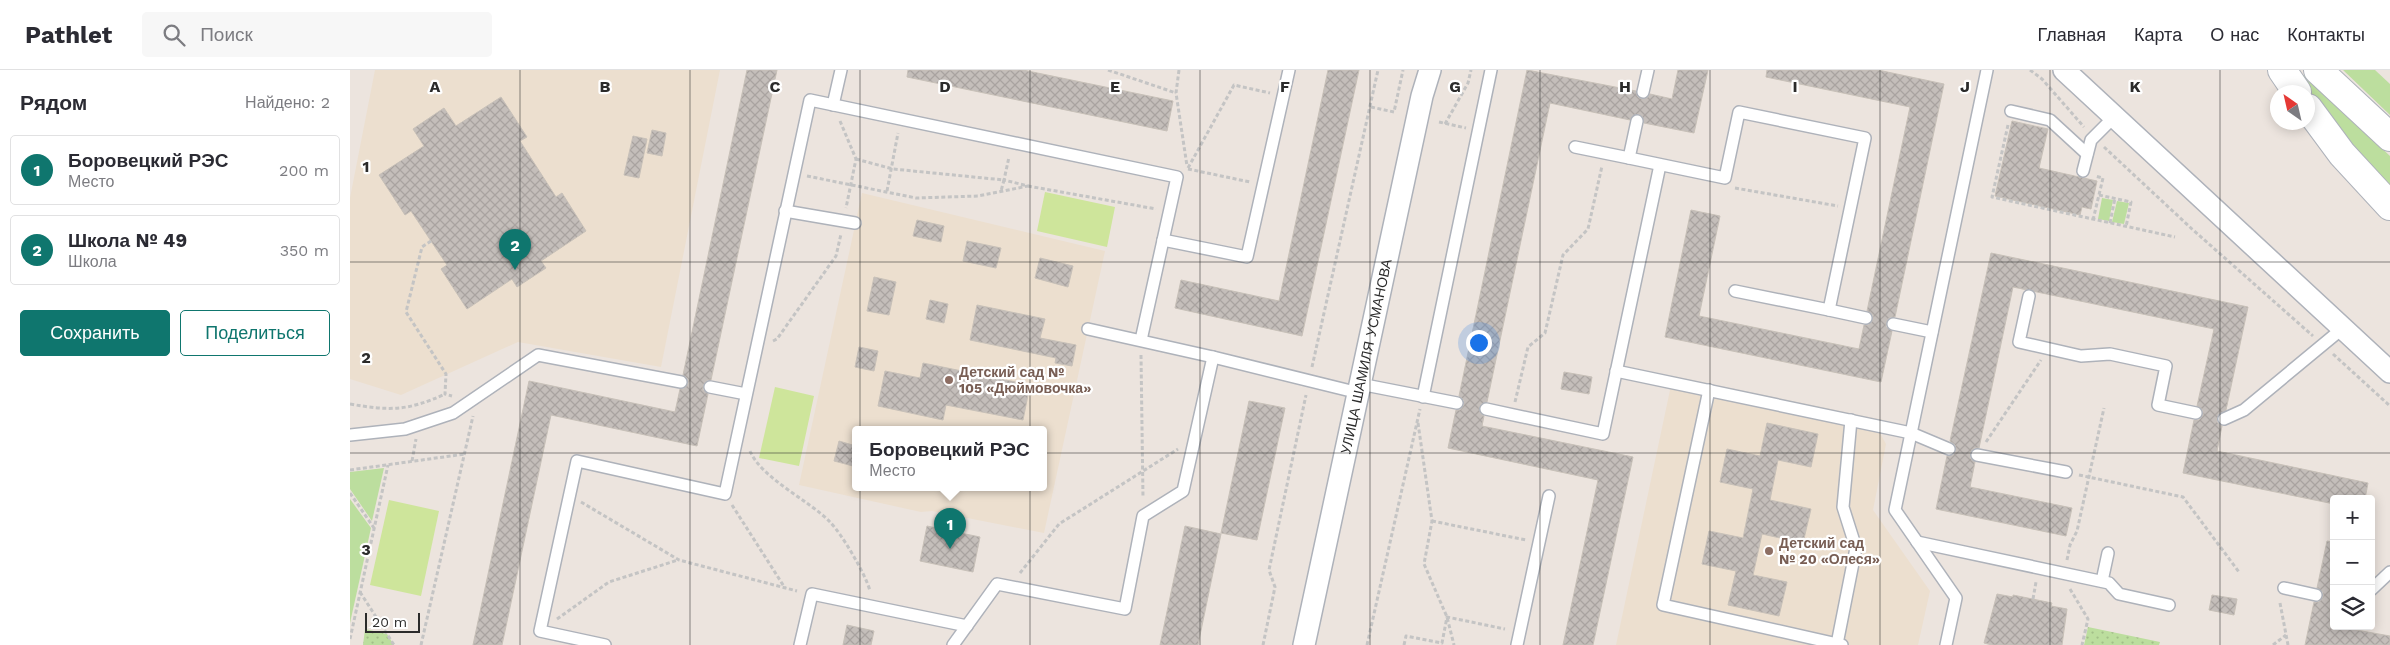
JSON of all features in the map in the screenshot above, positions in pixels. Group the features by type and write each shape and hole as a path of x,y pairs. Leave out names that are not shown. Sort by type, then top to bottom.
{"main road":[{"path":"2282,70 2292,85"},
{"path":"2318,70 2390,137"},
{"path":"2315,117 2342,154 2390,206"}],"street":[{"name":"УЛИЦА ШАМИЛЯ УСМАНОВА","path":"1304,645 1421,103 1430,70"},
{"path":"2064,70 2390,372"}],"lane":[{"path":"833,105 841,70"},
{"path":"1163,240 1247,257 1289,70"},
{"path":"1423,396 1491,70"},
{"path":"1643,92 1648,70"},
{"path":"1946,645 1956,598 1895,510 1987,70"},
{"path":"605,645 540,631 578,462 725,494 810,100 1177,176 1141,340"},
{"path":"2010,111 2050,120 2087,154"},
{"path":"1575,147 1725,178 1739,112 1866,138 1829,310"},
{"path":"2088,173 2087,154 2093,137 2114,116"},
{"path":"1629,158 1637,121"},
{"path":"1486,409 1603,434 1660,165"},
{"path":"786,212 849,222"},
{"path":"1735,291 1866,318"},
{"path":"2029,296 2019,342 2081,356 2110,354 2166,366 2158,405 2196,413"},
{"path":"1893,324 1932,332"},
{"path":"2224,419 2244,410 2343,328"},
{"path":"1088,329 1213,357 1308,382 1423,396 1457,403"},
{"path":"350,435 405,429 453,413 538,355 681,382"},
{"path":"953,645 997,584 1125,609 1143,516 1183,491 1213,357"},
{"path":"1616,371 1911,433 1949,449"},
{"path":"710,387 746,394"},
{"path":"1709,390 1663,605 1839,644 1856,548 1843,507 1851,420"},
{"path":"1977,455 2066,472"},
{"path":"1518,645 1549,496"},
{"path":"1917,542 2102,581 2109,583 2119,594 2169,605"},
{"path":"2102,581 2108,554"},
{"path":"2375,586 2390,572"},
{"path":"2284,588 2316,595"},
{"path":"800,645 812,594 967,626"}],"path":[{"path":"1108,70 1176,93"},
{"path":"1179,70 1176,93 1187,169"},
{"path":"1263,645 1275,586 1269,570 1308,382 1378,70"},
{"path":"1370,107 1396,112 1404,70"},
{"path":"1445,124 1468,83 1471,70"},
{"path":"2030,70 2042,79 2093,137 2192,229 2317,340"},
{"path":"1177,176 1187,169 1234,85 1283,95"},
{"path":"756,348 777,339 836,256 849,222 851,184 856,159 833,105"},
{"path":"2010,111 1992,197 2175,237"},
{"path":"887,191 893,169 900,119"},
{"path":"1439,122 1478,130"},
{"path":"1001,191 1012,142"},
{"path":"1512,415 1528,348 1545,333 1563,255 1588,229 1605,153"},
{"path":"856,159 893,169 1004,180 1169,212"},
{"path":"1187,169 1263,185"},
{"path":"794,173 916,198 978,196 1028,186"},
{"path":"2088,173 2103,178 2093,220"},
{"path":"1725,178 1733,188 1850,209"},
{"path":"2099,195 2131,202 2126,226"},
{"path":"2110,223 2116,198"},
{"path":"431,241 422,247 406,312 446,374 445,394"},
{"path":"1141,340 1143,516"},
{"path":"1977,455 2048,348"},
{"path":"2331,352 2390,406"},
{"path":"350,404 382,410 421,405 445,394 475,398 465,454 421,645"},
{"path":"1367,645 1423,396"},
{"path":"2082,645 2088,620 2063,578 2070,545 2078,531 2104,408"},
{"path":"1417,421 1432,521 1424,564 1447,618 1454,645"},
{"path":"740,426 754,459 790,492 831,522 867,577 873,607"},
{"path":"997,584 1022,573 1059,524 1194,439"},
{"path":"350,470 465,454"},
{"path":"350,639 388,465"},
{"path":"2066,472 2182,497 2239,572"},
{"path":"350,494 374,528"},
{"path":"570,495 679,560 787,589 725,494"},
{"path":"1432,521 1539,543"},
{"path":"540,631 610,582 679,560"},
{"path":"360,592 394,645"},
{"path":"2280,603 2288,645"},
{"path":"1447,618 1520,632"},
{"path":"1404,645 1406,636 1442,643 1447,618"},
{"path":"2273,645 2286,635"}],"shaded area":[{"path":"375,70 720,70 661,367 518,342 401,395 350,379 350,198"},
{"name":"Детский сад № 105 «Дюймовочка»","path":"862,193 1105,251 1044,533 932,511 921,512 799,485"},
{"name":"Детский сад № 20 «Олеся»","path":"1673,376 1883,420 1880,433 1886,444 1873,510 1930,591 1918,645 1616,645"}],"green space":[{"path":"2293,70 2298,70 2314,85 2304,85"},
{"path":"2343,70 2375,70 2390,84 2390,115"},
{"path":"2315,86 2390,156 2390,191 2315,101"},
{"path":"1045,192 1115,207 1107,247 1037,231"},
{"path":"2102,198 2113,200 2109,221 2098,219"},
{"path":"2117,201 2129,203 2124,224 2112,222"},
{"path":"775,387 814,396 799,466 759,458"},
{"path":"384,468 372,521 350,489 350,472"},
{"path":"350,499 371,528 350,623"},
{"path":"389,500 439,511 421,596 370,585"},
{"path":"2088,627 2160,642 2159,645 2084,645"},
{"path":"365,629 387,634 394,645 363,645"}],"building":[{"path":"747,70 777,70 711,380 707,380 703,385 703,390 708,394 697,446 551,415 502,645 473,645 529,381 675,412 680,389 684,389 688,384 688,379 683,375"},
{"path":"908,70 1023,70 1173,101 1167,131 907,77"},
{"path":"1328,70 1359,70 1302,336 1175,308 1181,280 1279,301"},
{"path":"1527,70 1636,91 1638,97 1642,99 1650,94 1672,99 1678,70 1708,70 1694,133 1644,123 1642,116 1638,114 1632,116 1630,120 1550,103 1487,402 1481,404 1479,408 1484,416 1482,426 1633,457 1593,645 1563,645 1598,480 1448,448 1456,410 1460,410 1464,405 1464,400 1459,396"},
{"path":"1767,70 1878,70 1944,84 1895,317 1890,317 1886,322 1886,327 1892,331 1881,382 1665,337 1691,210 1720,216 1699,316 1859,349 1864,325 1869,325 1873,320 1873,315 1867,311 1910,107 1766,77"},
{"path":"501,97 527,137 520,141 556,197 562,193 586,231 541,261 546,268 517,287 512,279 467,309 441,269 447,265 411,211 405,215 379,175 424,146 413,129 444,108 456,126"},
{"path":"2012,121 2048,129 2039,168 2097,181 2091,209 2082,207 2080,215 1995,196"},
{"path":"652,130 666,133 662,156 647,153"},
{"path":"633,136 647,139 639,178 624,175"},
{"path":"917,220 944,226 941,242 913,236"},
{"path":"967,241 1001,248 996,268 963,261"},
{"path":"1991,253 2248,307 2226,410 2217,418 2217,422 2222,426 2217,451 2368,483 2366,495 2330,495 2330,503 2183,473 2194,420 2199,420 2203,415 2203,410 2197,406 2214,329 2013,287 1979,448 1974,448 1970,453 1970,458 1975,462 1970,487 2072,508 2066,536 1936,509 1947,456 1953,455 1956,451 1955,445 1950,441"},
{"path":"1040,258 1073,266 1068,287 1035,278"},
{"path":"874,277 896,282 889,315 867,311"},
{"path":"930,300 948,304 944,323 926,319"},
{"path":"977,305 1045,319 1040,338 1076,345 1072,366 1055,363 1056,358 970,340"},
{"path":"859,347 878,351 874,371 855,367"},
{"path":"923,363 1030,385 1023,420 946,405 943,420 878,406 885,371 920,378"},
{"path":"1564,372 1592,377 1589,394 1561,389"},
{"path":"1249,401 1285,408 1257,540 1221,533"},
{"path":"1767,423 1818,434 1811,467 1778,460 1770,500 1811,509 1803,543 1762,534 1753,575 1787,582 1779,616 1728,605 1736,571 1702,564 1709,531 1743,538 1753,489 1720,482 1727,449 1760,456"},
{"path":"839,441 852,445 852,466 834,461"},
{"path":"927,526 980,537 973,572 920,561"},
{"path":"1185,526 1221,534 1198,645 1160,645"},
{"path":"2327,541 2330,541 2330,630 2356,630 2390,636 2390,645 2305,645 2314,602 2319,602 2323,597 2323,592 2317,588"},
{"path":"1997,594 2013,597 2013,595 2052,603 2051,606 2067,609 2062,645 1992,645 1984,643"},
{"path":"2212,595 2237,599 2234,615 2209,610"},
{"path":"847,625 874,631 871,645 843,645"}],"place":[{"name":"Школа № 49","path":"515,270"},
{"name":"Детский сад № 105 «Дюймовочка»","path":"949,380"},
{"name":"Боровецкий РЭС","path":"950,549"},
{"name":"Детский сад № 20 «Олеся»","path":"1769,551"}]}
